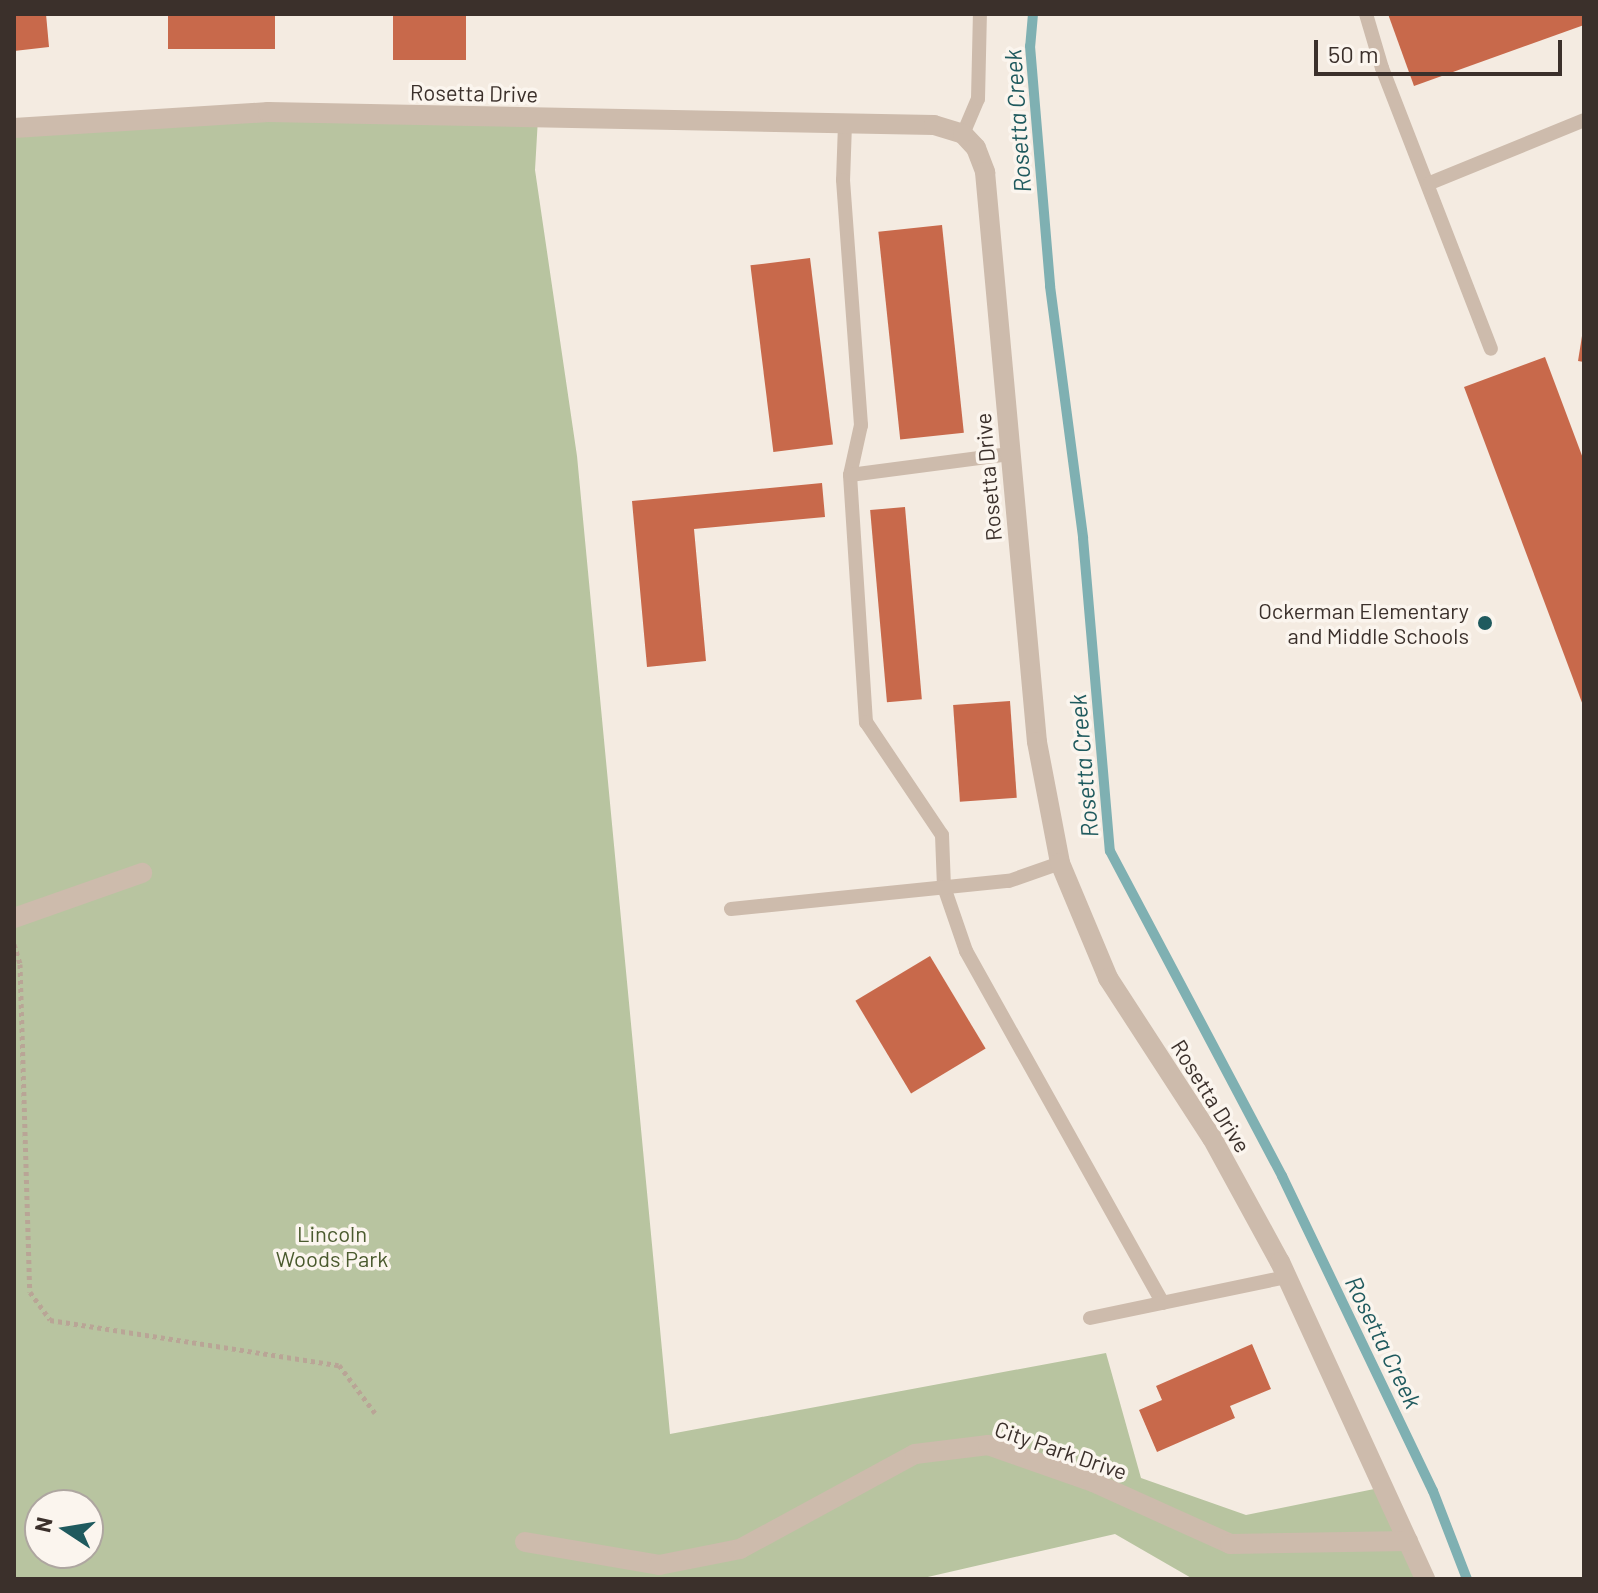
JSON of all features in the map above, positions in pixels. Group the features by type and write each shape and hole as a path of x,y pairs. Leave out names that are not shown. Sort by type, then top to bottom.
{"street":[{"name":"Rosetta Drive","path":"14,128 116,125 268,112 934,125 963,134 976,148 985,172 1037,742 1060,863 1108,978 1212,1138 1287,1277 1425,1579"},
{"path":"14,918 142,873"},
{"name":"City Park Drive","path":"525,1542 659,1565 740,1549 915,1454 988,1445 1093,1482 1230,1544 1408,1541"}],"lane":[{"path":"963,134 978,99 980,14"},
{"path":"1366,14 1382,68 1430,183 1491,349"},
{"path":"1430,183 1584,120"},
{"path":"845,124 843,180 861,425 850,475 866,722 942,835 944,887 966,951 1163,1303"},
{"path":"850,475 1010,454"},
{"path":"731,909 1009,881 1060,863"},
{"path":"1090,1318 1287,1277"}],"path":[{"path":"14,943 20,964 30,1292 50,1320 339,1365 375,1413"}],"green space":[{"name":"Lincoln Woods Park","path":"197,115 538,118 535,170 577,456 670,1434 1106,1353 1141,1478 1246,1515 1384,1487 1425,1579 1193,1579 1115,1534 919,1579 14,1579 14,128"}],"building":[{"path":"14,14 46,14 49,47 14,51"},
{"path":"168,14 275,14 275,49 168,49"},
{"path":"393,14 466,14 466,60 393,60"},
{"path":"1388,14 1584,14 1584,25 1414,86"},
{"path":"942,225 964,433 900,440 878,232"},
{"path":"810,258 833,445 773,452 750,265"},
{"path":"1584,336 1584,362 1578,361"},
{"path":"1545,357 1584,461 1584,708 1464,387"},
{"path":"822,483 825,517 694,529 706,661 647,667 632,501"},
{"path":"905,507 922,699 887,702 870,510"},
{"path":"1010,701 1017,798 960,802 953,705"},
{"path":"930,956 986,1049 911,1093 855,1001"},
{"path":"1252,1344 1271,1389 1230,1406 1235,1418 1157,1452 1139,1410 1162,1400 1156,1386"}],"waterway":[{"name":"Rosetta Creek","path":"1033,14 1030,46 1050,286 1083,538 1110,851 1282,1176 1433,1491 1467,1579"}],"place":[{"name":"Ockerman Elementary and Middle Schools","path":"1485,623"}]}
